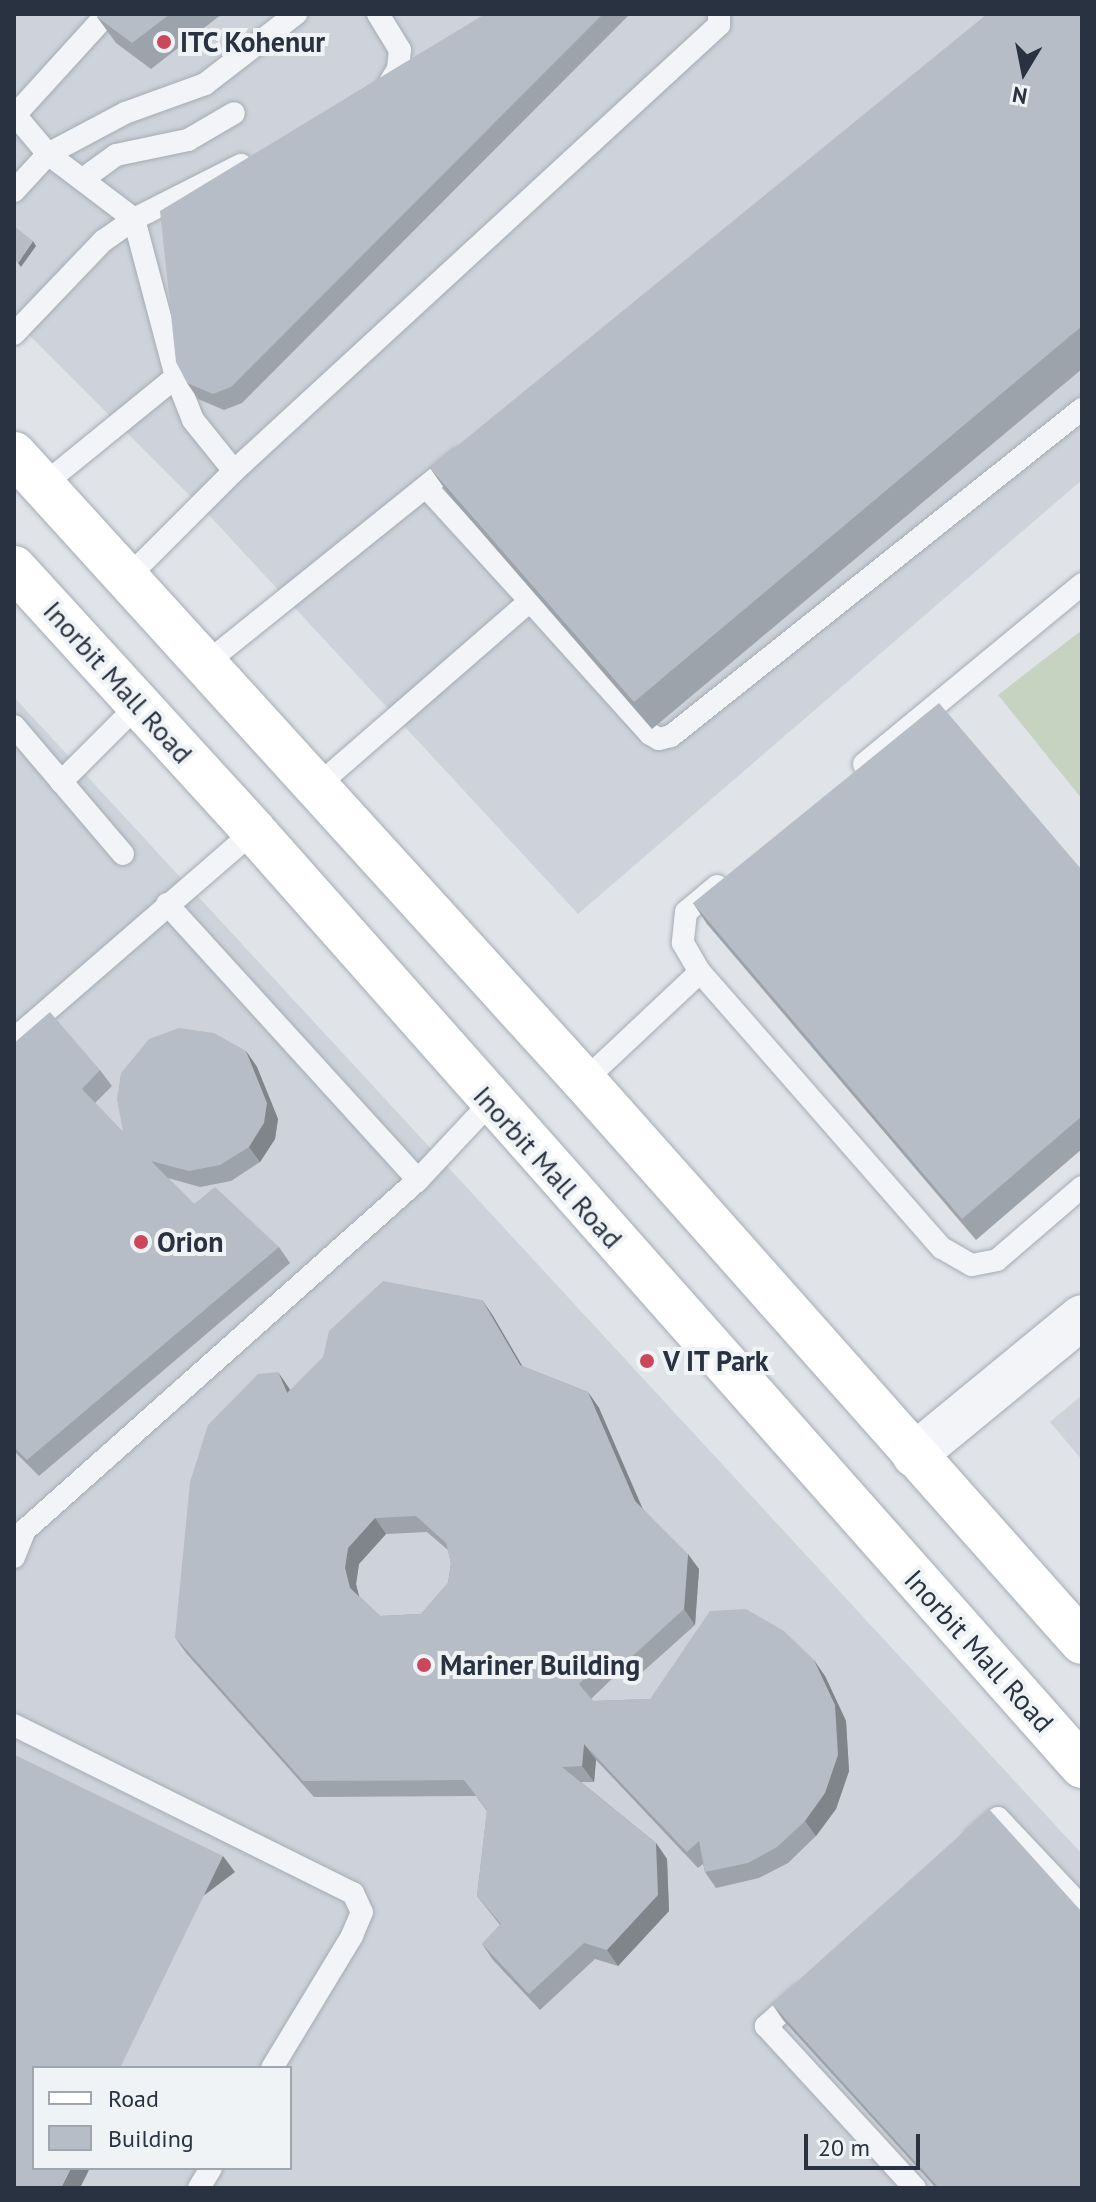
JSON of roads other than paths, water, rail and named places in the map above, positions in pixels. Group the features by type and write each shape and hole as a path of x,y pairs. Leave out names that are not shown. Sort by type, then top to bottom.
{"main road":[{"path":"14,454 584,1081 1082,1642"},
{"name":"Inorbit Mall Road","path":"14,568 254,831 490,1103 1082,1766"}],"street":[{"path":"914,1455 1082,1317"}],"lane":[{"path":"107,14 14,115 48,154 134,219 176,377 193,420 234,471"},
{"path":"14,191 48,154 125,113 205,84 296,14"},
{"path":"371,99 385,91 398,69 400,50 378,14"},
{"path":"127,578 234,471 723,18"},
{"path":"83,179 116,155 188,140 234,113"},
{"path":"14,334 103,241 134,219 260,155"},
{"path":"43,485 176,377"},
{"path":"426,487 650,734 664,739 1082,409"},
{"path":"205,664 475,447"},
{"path":"842,783 1082,584"},
{"path":"317,786 530,601"},
{"path":"61,782 139,704"},
{"path":"17,738 61,782 123,854"},
{"path":"14,1039 254,831"},
{"path":"734,872 686,912 683,943 700,972 942,1248 972,1265 997,1260 1082,1187"},
{"path":"167,904 418,1180"},
{"path":"584,1081 700,972"},
{"path":"14,1557 19,1525 418,1180 490,1103"},
{"path":"14,1725 353,1893 362,1912 352,1936 273,2066"},
{"path":"963,1849 998,1818 1082,1907"},
{"path":"824,1974 766,2026 915,2188"},
{"path":"199,2188 210,2170"}],"place":[{"name":"ITC Kohenur","path":"164,42"},
{"name":"Orion","path":"141,1242"},
{"name":"V IT Park","path":"647,1361"},
{"name":"Mariner Building","path":"424,1665"}]}
